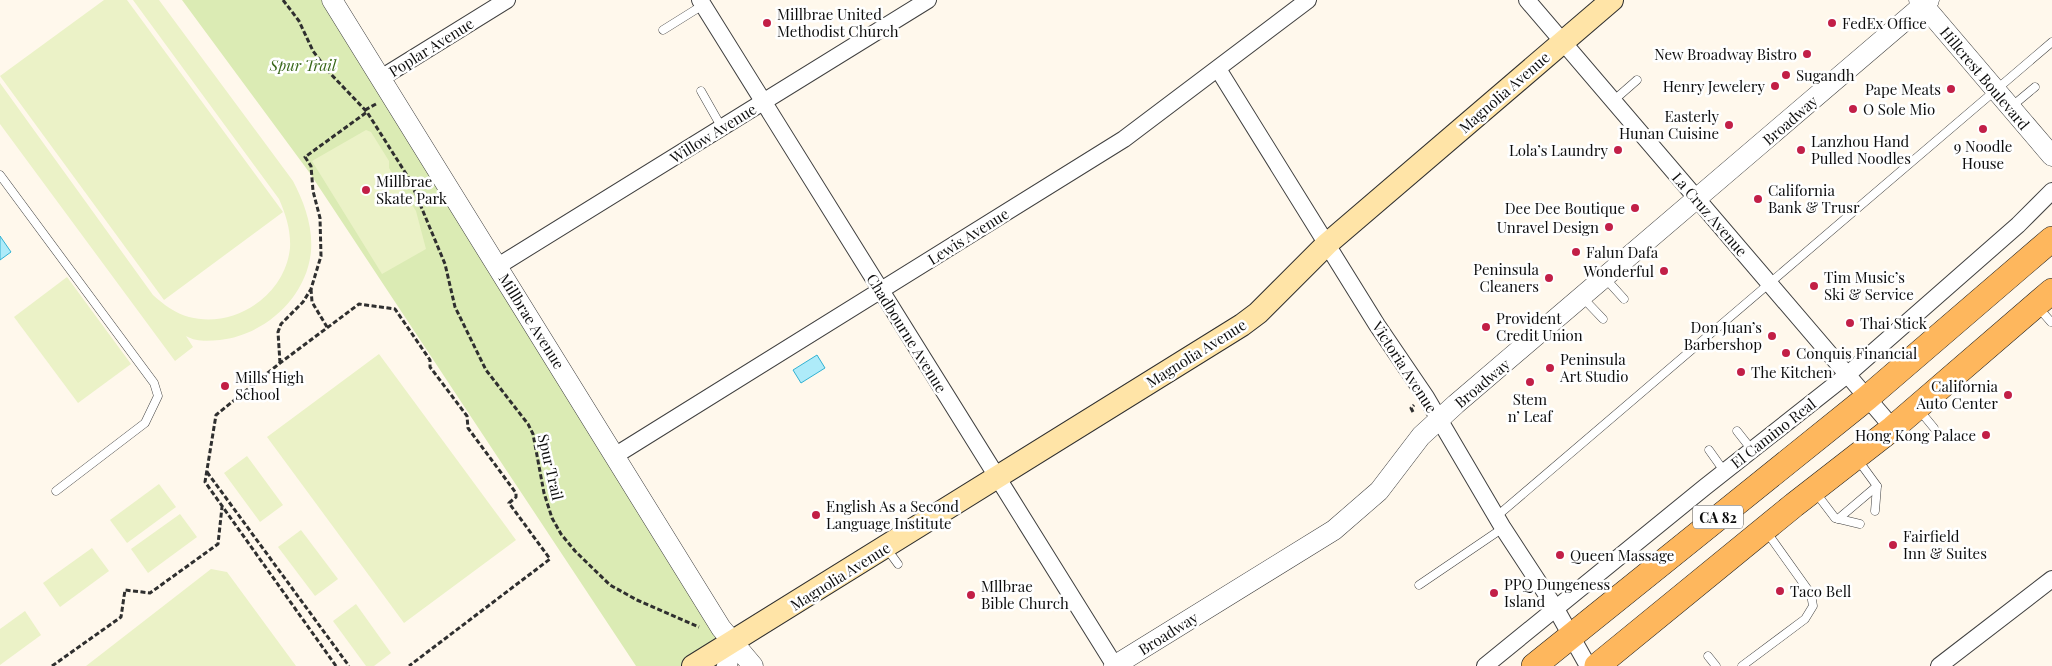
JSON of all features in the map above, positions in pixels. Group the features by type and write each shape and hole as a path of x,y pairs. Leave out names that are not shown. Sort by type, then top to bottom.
{"main road":[{"name":"Magnolia Avenue","path":"693,666 731,642 892,556 998,478 1242,325 1258,313 1327,244 1612,0"},
{"name":"El Camino Real","path":"1534,666 1867,398 2052,239"},
{"name":"CA 82","path":"1597,666 1764,529 2046,306"}],"street":[{"name":"Millbrae Avenue","path":"332,0 731,642 753,666"},
{"name":"Poplar Avenue","path":"381,78 507,0"},
{"name":"Willow Avenue","path":"498,266 928,0"},
{"name":"Lewis Avenue","path":"616,455 1124,139 1308,0"},
{"name":"La Cruz Avenue","path":"1527,0 1893,428"},
{"name":"Hillcrest Boulevard","path":"1924,2 2052,156"},
{"name":"Broadway","path":"1114,666 1334,530 1379,491 1421,436 1698,199 1924,2"},
{"name":"Chadbourne Avenue","path":"701,3 1114,666"},
{"name":"Victoria Avenue","path":"1218,69 1439,420 1500,522 1556,609 1588,666"},
{"name":"El Camino Real","path":"1485,666 1847,375 2018,225 2052,191"},
{"path":"1939,666 2052,579"},
{"path":"727,666 731,642"}],"lane":[{"path":"664,30 701,3"},
{"path":"1419,585 1500,522 1654,381 2052,42"},
{"path":"1614,101 1637,80"},
{"path":"2011,108 2036,87"},
{"path":"701,90 722,128"},
{"path":"0,175 154,383 158,396 145,423 56,491"},
{"path":"1605,278 1624,299"},
{"path":"1583,298 1603,319"},
{"path":"1917,408 1934,428"},
{"path":"1737,431 1752,450"},
{"path":"1709,450 1724,472"},
{"path":"1856,457 1877,486 1875,512"},
{"path":"1838,519 1877,486"},
{"path":"1813,490 1838,519 1860,524"},
{"path":"1742,666 1805,619 1813,606 1811,594 1764,529"},
{"path":"1708,656 1716,666"}],"path":[{"name":"Spur Trail","path":"283,0 299,22 313,51 327,70 366,111 410,180 445,264 455,307 486,370 534,434 544,493 552,518 561,534 575,551 610,585 637,600 731,642"},
{"path":"280,363 278,332 311,289 319,264 322,238 311,166 305,157 376,103"},
{"path":"311,289 312,302 327,327"},
{"path":"336,666 205,482 216,415 280,363 360,304 394,309 430,360 430,367 467,416 468,428 516,493 516,497 509,503 550,559 408,666"},
{"path":"207,472 349,666"},
{"path":"52,666 121,617 126,590 150,593 218,544 222,507"}],"green space":[{"path":"104,0 127,0 283,212 164,300 0,76"},
{"path":"133,0 159,0 293,181 301,197 311,232 311,251 308,268 301,284 281,311 268,322 237,337 207,341 186,336 193,347 175,361 0,124 0,83 153,295 179,314 206,319 223,318 239,313 254,305 268,294 278,281 286,265 290,248 288,223 279,199"},
{"name":"Spur Trail","path":"182,0 332,0 731,642 693,666 636,666 309,172"},
{"name":"Millbrae Skate Park","path":"366,130 371,132 389,161 389,168 416,211 426,249 382,274 312,161"},
{"path":"67,277 131,364 78,403 14,317"},
{"path":"379,354 516,540 404,623 267,437"},
{"path":"247,456 283,505 260,522 224,473"},
{"path":"159,484 176,507 127,543 110,520"},
{"path":"180,514 197,537 148,573 131,549"},
{"path":"301,530 338,579 315,596 278,547"},
{"path":"92,548 109,571 60,607 43,583"},
{"path":"211,569 227,572 296,666 86,666"},
{"path":"356,604 391,653 374,666 366,666 333,621"},
{"path":"25,611 41,635 0,665 0,629"}],"water":[{"path":"0,236 11,252 0,260"},
{"path":"817,355 825,368 801,383 793,370"}],"place":[{"name":"Millbrae United Methodist Church","path":"767,23"},
{"name":"FedEx Office","path":"1832,23"},
{"name":"New Broadway Bistro","path":"1807,54"},
{"name":"Sugandh","path":"1786,75"},
{"name":"Henry Jewelery","path":"1775,86"},
{"name":"Pape Meats","path":"1951,89"},
{"name":"O Sole Mio","path":"1853,109"},
{"name":"Easterly Hunan Cuisine","path":"1729,125"},
{"name":"9 Noodle House","path":"1983,129"},
{"name":"Lola’s Laundry","path":"1618,150"},
{"name":"Lanzhou Hand Pulled Noodles","path":"1801,150"},
{"name":"Millbrae Skate Park","path":"366,190"},
{"name":"California Bank & Trusr","path":"1758,199"},
{"name":"Dee Dee Boutique","path":"1635,208"},
{"name":"Unravel Design","path":"1609,227"},
{"name":"Falun Dafa","path":"1576,252"},
{"name":"Wonderful","path":"1664,271"},
{"name":"Peninsula Cleaners","path":"1549,278"},
{"name":"Tim Music’s Ski & Service","path":"1814,286"},
{"name":"Thai Stick","path":"1850,323"},
{"name":"Provident Credit Union","path":"1486,327"},
{"name":"Don Juan’s Barbershop","path":"1772,336"},
{"name":"Conquis Financial","path":"1786,353"},
{"name":"Peninsula Art Studio","path":"1550,368"},
{"name":"The Kitchen","path":"1741,372"},
{"name":"Stem n’ Leaf","path":"1530,382"},
{"name":"Mills High School","path":"225,386"},
{"name":"California Auto Center","path":"2008,395"},
{"name":"Hong Kong Palace","path":"1986,435"},
{"name":"English As a Second Language Institute","path":"816,515"},
{"name":"Fairfield Inn & Suites","path":"1893,545"},
{"name":"Queen Massage","path":"1560,555"},
{"name":"Taco Bell","path":"1780,591"},
{"name":"PPQ Dungeness Island","path":"1494,593"},
{"name":"Mllbrae Bible Church","path":"971,595"}]}
